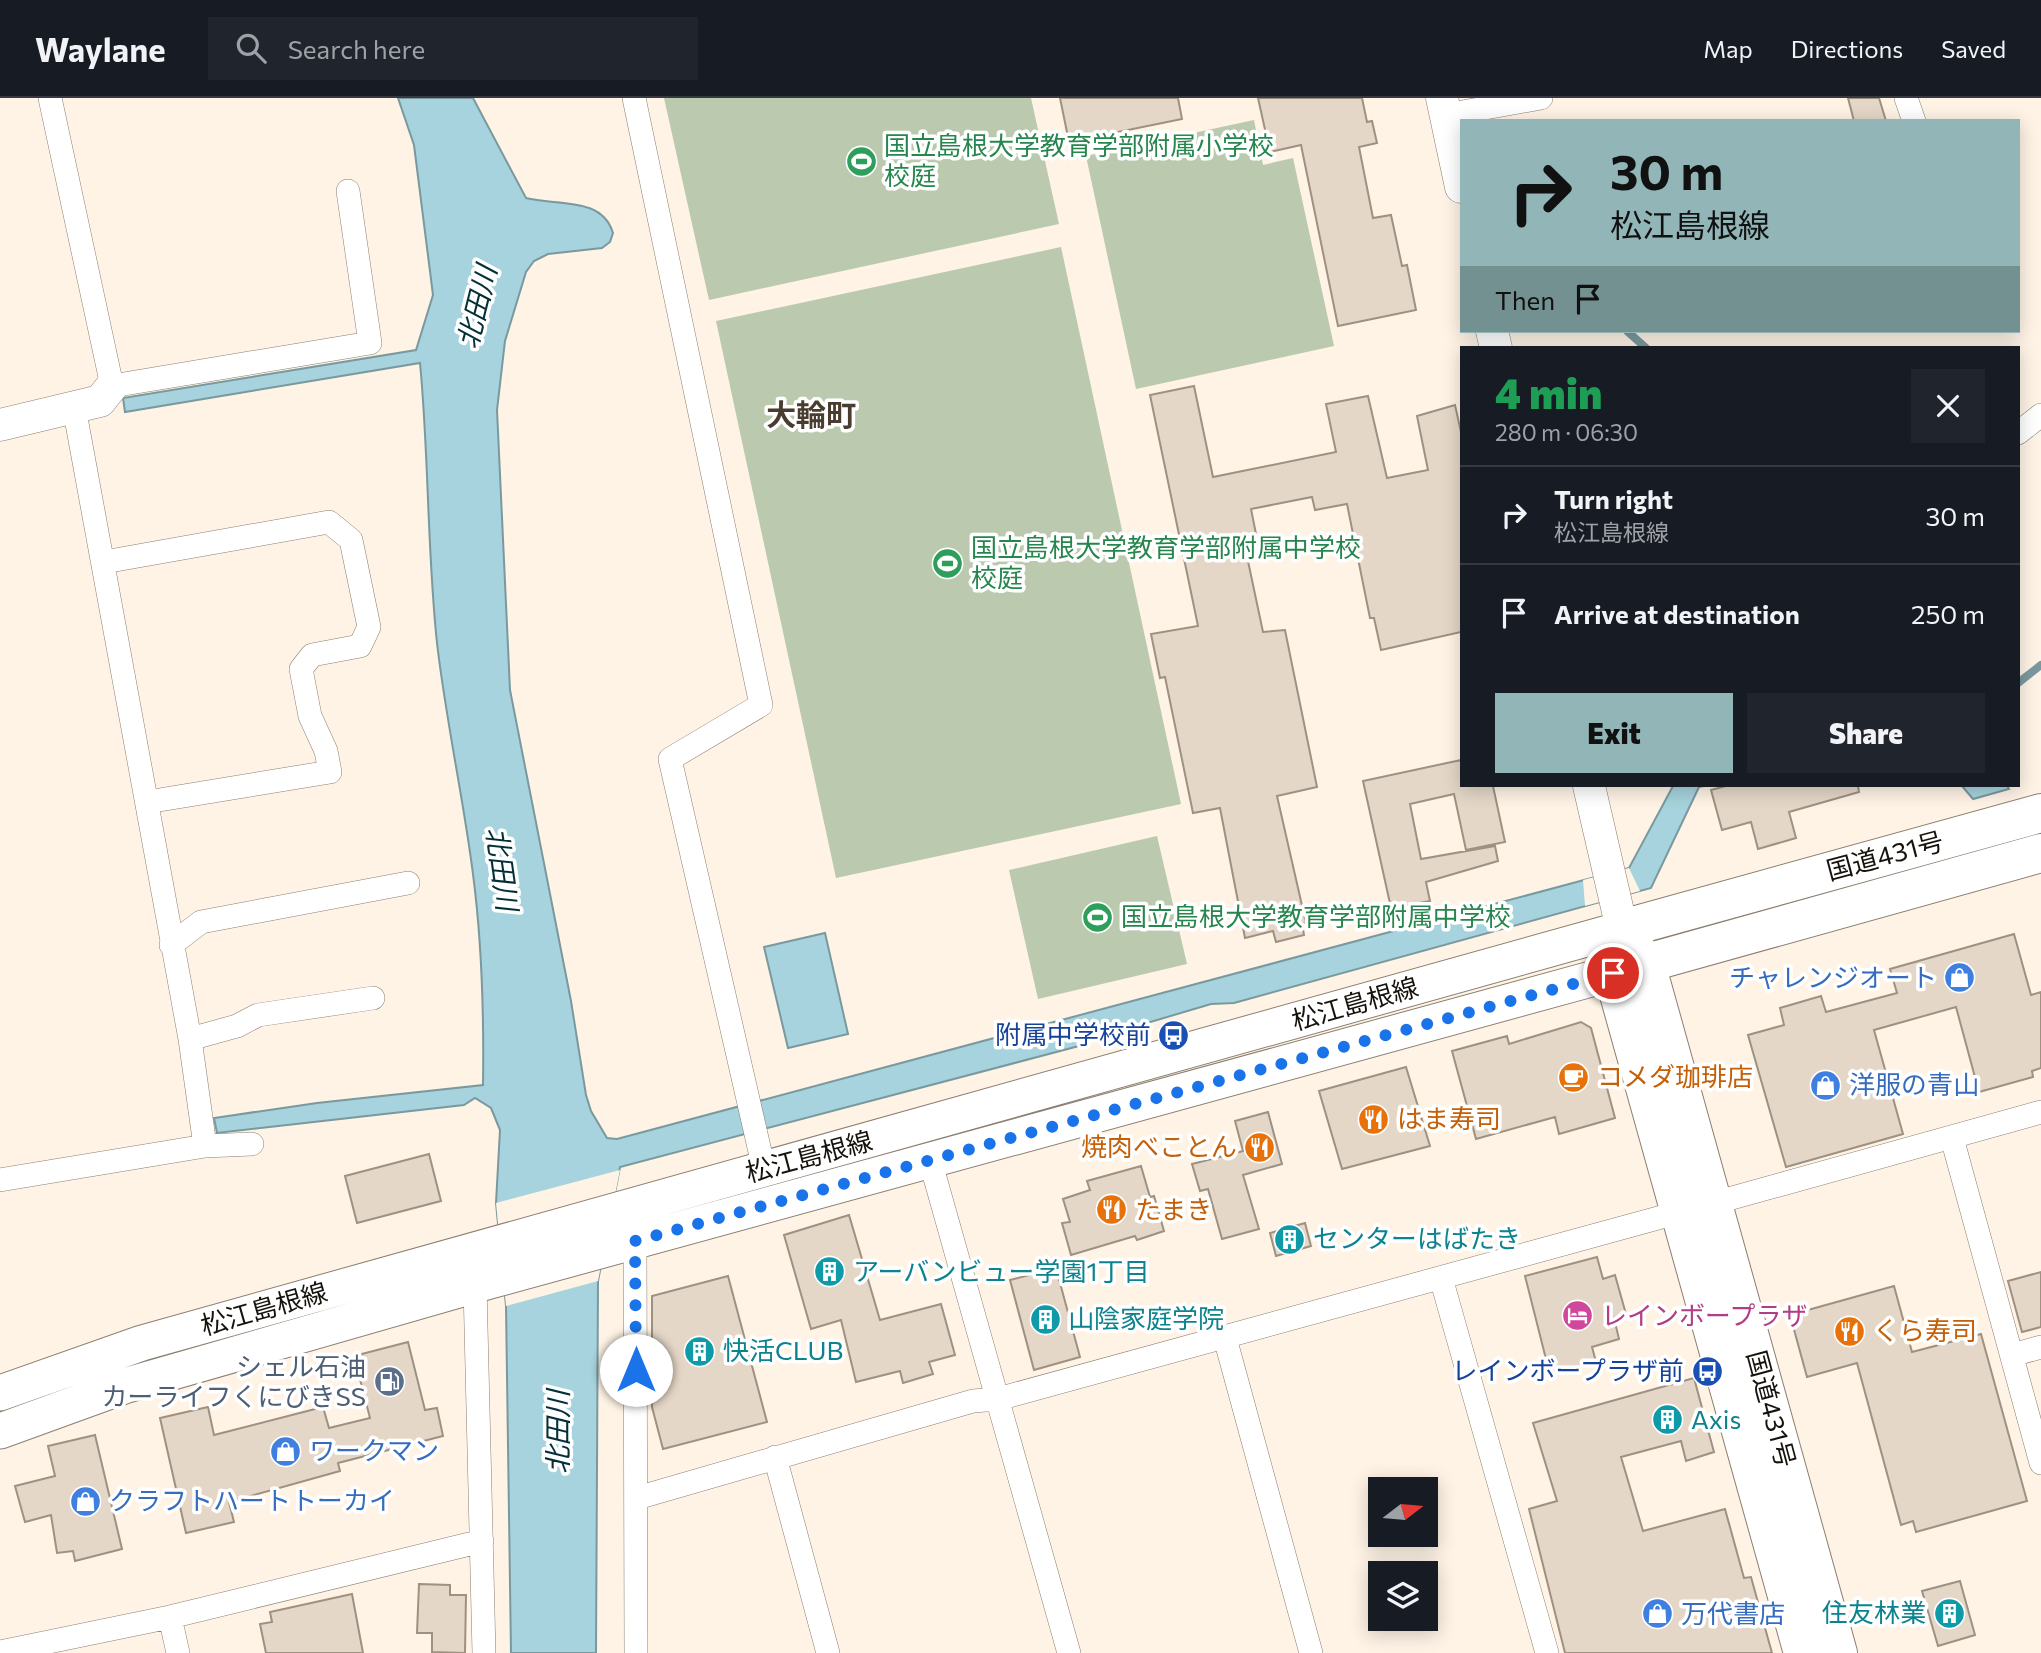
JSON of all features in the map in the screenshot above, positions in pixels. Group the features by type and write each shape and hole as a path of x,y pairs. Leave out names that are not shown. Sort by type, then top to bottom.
{"highway":[{"name":"国道431号","path":"1838,1653 1697,1208 1630,968 1622,929 2037,814"},
{"name":"国道431号","path":"1630,968 2041,853"},
{"name":"国道431号","path":"1630,968 1699,1151 1697,1208 1803,1653"}],"main road":[{"name":"松江島根線","path":"0,1393 142,1343 1622,929"},
{"name":"松江島根線","path":"0,1431 124,1386 482,1283 1630,968"}],"street":[{"path":"50,98 112,386"},
{"path":"634,98 761,705 670,759 764,1169"},
{"path":"1460,182 1444,107 1541,98"},
{"path":"1906,98 1913,119"},
{"path":"0,425 100,401 112,386 370,343 348,191"},
{"path":"74,407 190,1040 205,1146"},
{"path":"2020,431 2041,415"},
{"path":"104,562 329,522 351,540 369,627 360,646 312,654 301,670 310,716 326,751 330,772 147,802"},
{"path":"1589,787 1622,929"},
{"path":"171,945 201,922 408,883"},
{"path":"190,1040 237,1026 258,1015 373,998"},
{"path":"637,1498 973,1401 998,1399 1226,1338 2041,1112"},
{"path":"1952,1138 2041,1463"},
{"path":"0,1180 205,1146 252,1144"},
{"path":"930,1160 1069,1653"},
{"path":"626,1244 637,1498 636,1653"},
{"path":"1441,1278 1547,1653"},
{"path":"482,1283 481,1541 484,1653"},
{"path":"1226,1338 1311,1653"},
{"path":"2012,1355 2041,1347"},
{"path":"775,1457 828,1653"},
{"path":"0,1652 170,1617 481,1541"},
{"path":"170,1617 178,1653"}],"green space":[{"name":"国立島根大学教育学部附属小学校 校庭","path":"664,98 1031,98 1059,224 709,300"},
{"path":"1254,120 1263,165 1293,158 1334,346 1136,389 1086,156"},
{"name":"国立島根大学教育学部附属中学校 校庭","path":"1061,247 1181,804 836,878 716,321"},
{"name":"国立島根大学教育学部附属中学校","path":"1157,836 1187,964 1038,999 1009,870"}],"water":[{"name":"北田川","path":"398,98 473,98 526,198 589,208 607,221 613,233 610,242 602,248 548,254 534,261 526,272 505,341 497,410 510,690 571,1001 586,1095 591,1111 607,1138 617,1139 1629,868 1672,787 1699,787 1651,888 1234,1003 1211,1004 1083,1042 1083,1045 620,1167 598,1281 596,1653 511,1653 506,1306 496,1203 500,1130 491,1108 475,1098 464,1105 217,1133 214,1118 317,1103 483,1085 483,1006 476,900 437,643 420,363 125,412 123,398 416,350 433,295 414,145"},
{"path":"1963,787 2009,789 1973,799"},
{"path":"825,933 848,1034 788,1048 764,947"}],"pier":[{"path":"1629,868 1640,891 1585,906 1583,880"},
{"path":"620,1170 598,1281 506,1306 496,1203"}],"building":[{"path":"1060,98 1178,98 1182,119 1069,142"},
{"path":"1258,98 1362,98 1367,122 1372,121 1377,143 1359,147 1373,218 1391,215 1402,266 1407,265 1416,310 1338,326 1301,145 1270,152"},
{"path":"1848,98 1879,98 1885,119 1853,119"},
{"path":"1194,386 1213,477 1336,452 1326,404 1368,396 1387,478 1428,470 1417,416 1455,405 1460,428 1460,632 1381,650 1374,618 1370,618 1347,504 1315,510 1312,497 1251,509 1258,544 1245,547 1263,632 1285,630 1317,787 1277,796 1306,923 1302,924 1304,935 1276,942 1273,931 1245,938 1220,808 1193,813 1165,677 1160,678 1151,634 1198,626 1150,395"},
{"name":"国立島根大学教育学部附属中学校","path":"1460,760 1460,787 1493,787 1505,842 1466,850 1454,794 1410,804 1421,859 1495,846 1498,861 1426,882 1430,901 1391,908 1363,781"},
{"path":"1722,787 1858,787 1859,792 1789,812 1796,838 1758,849 1751,822 1722,830 1711,790"},
{"path":"2014,934 2031,995 2041,992 2041,1068 2032,1071 2033,1077 1979,1092 1956,1007 1874,1030 1903,1134 1786,1167 1748,1035 1784,1025 1780,1008 1821,996 1826,1012 1897,993 1890,969"},
{"path":"1581,1022 1591,1028 1615,1118 1559,1134 1555,1117 1476,1139 1452,1051 1507,1036 1509,1044"},
{"name":"はま寿司","path":"1406,1067 1430,1146 1342,1169 1319,1091"},
{"path":"1268,1112 1282,1164 1243,1175 1259,1229 1222,1239 1208,1189 1200,1191 1192,1164 1243,1151 1235,1121"},
{"path":"429,1154 441,1201 357,1223 345,1176"},
{"name":"たまき","path":"1141,1166 1150,1197 1154,1196 1164,1231 1137,1240 1135,1236 1071,1255 1062,1223 1070,1222 1063,1199 1090,1190 1087,1181"},
{"path":"849,1215 880,1320 941,1304 955,1355 929,1362 933,1374 903,1383 900,1371 856,1382 841,1320 811,1329 784,1235"},
{"name":"センターはばたき","path":"1305,1223 1311,1246 1276,1256 1270,1233"},
{"name":"レインボープラザ","path":"1597,1257 1603,1279 1615,1275 1626,1314 1614,1318 1619,1339 1592,1347 1596,1362 1550,1375 1525,1276"},
{"name":"山陰家庭学院","path":"1056,1268 1080,1357 1034,1370 1010,1280"},
{"path":"2041,1272 2041,1327 2022,1332 2008,1281"},
{"name":"快活CLUB","path":"728,1276 767,1422 663,1449 652,1407 652,1296"},
{"path":"1894,1286 1912,1352 1981,1334 2027,1501 1916,1532 1913,1521 1901,1525 1857,1363 1807,1377 1790,1315"},
{"path":"408,1342 425,1410 437,1408 443,1436 338,1463 340,1471 229,1502 234,1522 186,1533 160,1418 208,1407 214,1435 323,1407 329,1428 370,1418 354,1356"},
{"path":"1694,1378 1714,1452 1686,1461 1681,1441 1621,1457 1643,1531 1725,1509 1744,1578 1751,1577 1772,1653 1565,1653 1529,1509 1557,1501 1533,1423"},
{"name":"クラフトハートトーカイ","path":"95,1435 122,1549 75,1561 73,1551 57,1553 51,1515 25,1522 15,1486 55,1476 48,1446"},
{"name":"住友林業","path":"1960,1581 1975,1635 1938,1646 1922,1591"},
{"path":"419,1584 450,1585 450,1595 466,1595 465,1653 432,1652 432,1633 417,1633"},
{"path":"352,1594 363,1653 266,1653 260,1624 272,1622 270,1612"}],"waterway":[{"path":"1629,333 1644,346"},
{"path":"2020,681 2041,665"}],"place":[{"name":"国立島根大学教育学部附属小学校 校庭","path":"861,161"},
{"name":"国立島根大学教育学部附属中学校 校庭","path":"948,563"},
{"name":"国立島根大学教育学部附属中学校","path":"1098,917"},
{"name":"チャレンジオート","path":"1960,978"},
{"name":"附属中学校前","path":"1174,1035"},
{"name":"コメダ珈琲店","path":"1574,1077"},
{"name":"洋服の青山","path":"1826,1085"},
{"name":"はま寿司","path":"1374,1119"},
{"name":"焼肉べことん","path":"1260,1147"},
{"name":"たまき","path":"1112,1210"},
{"name":"センターはばたき","path":"1290,1239"},
{"name":"アーバンビュー学園1丁目","path":"830,1272"},
{"name":"レインボープラザ","path":"1578,1316"},
{"name":"山陰家庭学院","path":"1045,1319"},
{"name":"くら寿司","path":"1850,1331"},
{"name":"快活CLUB","path":"700,1351"},
{"name":"レインボープラザ前","path":"1707,1371"},
{"name":"シェル石油 カーライフくにびきSS","path":"389,1382"},
{"name":"Axis","path":"1668,1420"},
{"name":"ワークマン","path":"286,1451"},
{"name":"クラフトハートトーカイ","path":"86,1501"},
{"name":"住友林業","path":"1949,1613"},
{"name":"万代書店","path":"1658,1614"}],"district":[{"name":"大輪町","path":"811,416"}],"route":[{"path":"636,1370 635,1241 1613,973"}]}
